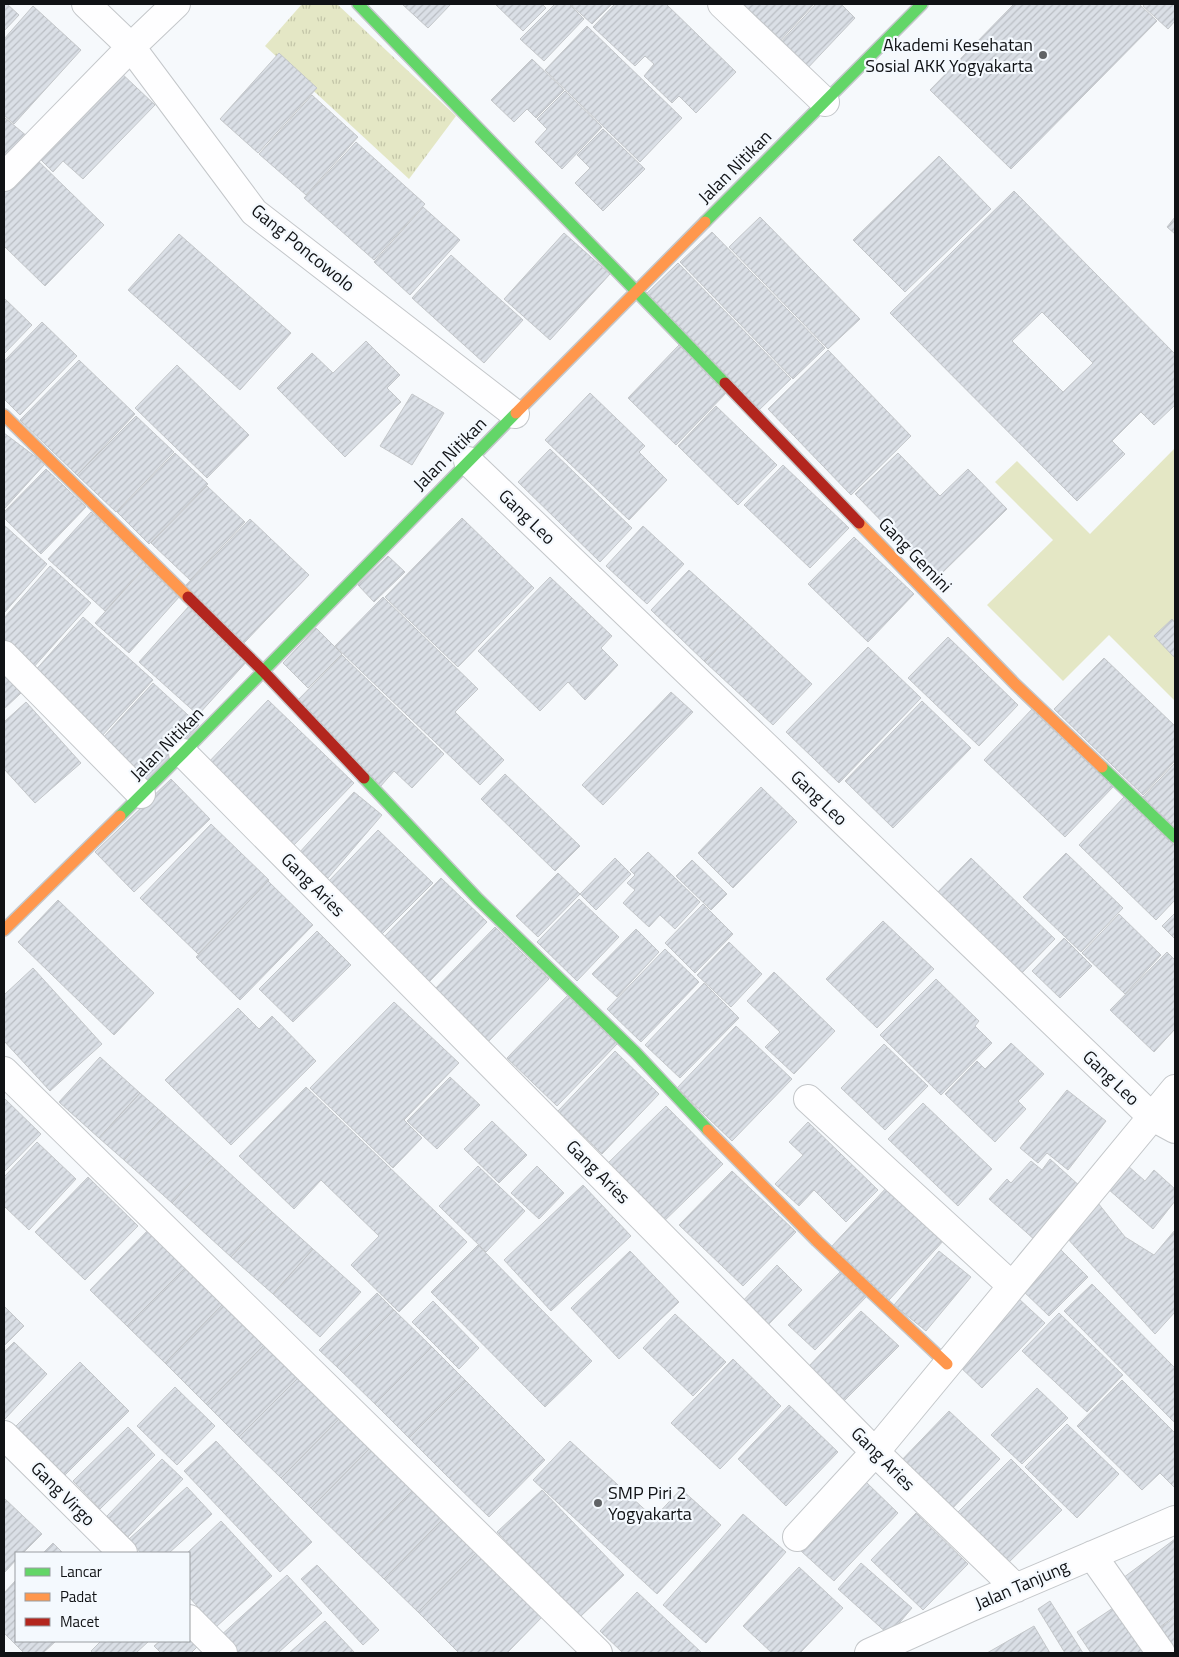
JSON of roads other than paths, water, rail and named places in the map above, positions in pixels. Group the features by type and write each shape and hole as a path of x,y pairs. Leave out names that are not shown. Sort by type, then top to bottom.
{"street":[{"name":"Gang Poncowolo","path":"86,4 132,47 254,212 515,414"},
{"path":"4,178 176,4"},
{"name":"Gang Gemini","path":"358,4 1015,684 1175,837"},
{"path":"722,4 825,102"},
{"name":"Jalan Nitikan","path":"4,930 183,753 468,461 922,4"},
{"path":"4,415 263,671 478,899 629,1046 720,1143 817,1241 947,1364"},
{"name":"Gang Leo","path":"468,461 1151,1116 1175,1129"},
{"path":"4,655 141,794"},
{"name":"Gang Aries","path":"183,753 875,1452 1016,1588"},
{"path":"4,1071 590,1651"},
{"path":"797,1537 875,1452 1175,1089"},
{"path":"808,1099 1012,1286"},
{"name":"Gang Virgo","path":"4,1435 121,1552"},
{"name":"Jalan Tanjung","path":"869,1653 1175,1520"},
{"path":"1092,1555 1161,1653"},
{"path":"190,1620 223,1653"}],"place":[{"name":"Akademi Kesehatan Sosial AKK Yogyakarta","path":"1043,55"},
{"name":"SMP Piri 2 Yogyakarta","path":"598,1503"}]}
